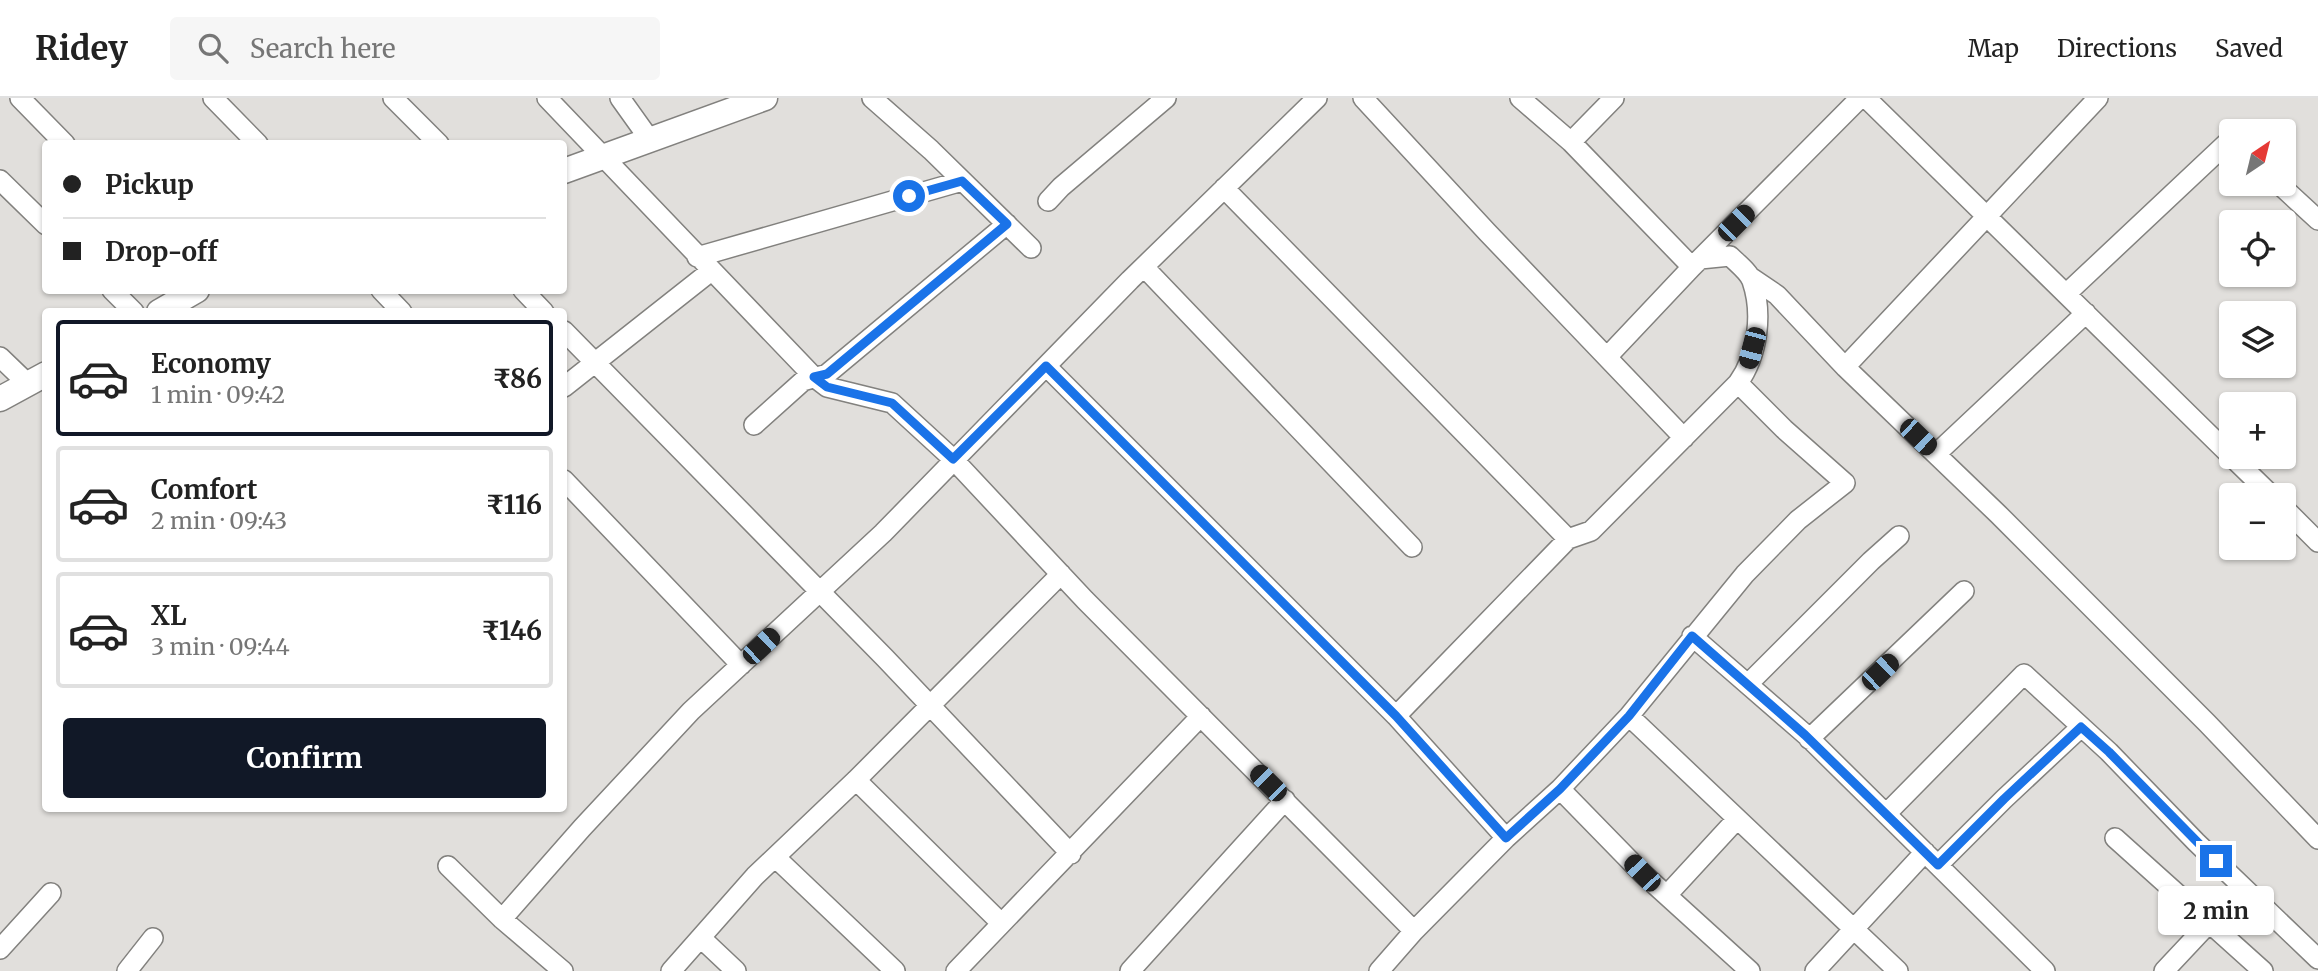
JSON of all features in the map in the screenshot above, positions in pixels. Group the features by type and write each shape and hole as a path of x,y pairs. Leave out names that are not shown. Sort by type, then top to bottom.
{"street":[{"path":"20,98 61,140"},
{"path":"214,98 254,140"},
{"path":"393,98 435,140"},
{"path":"547,98 814,377 827,387 892,403 953,459 1061,574 1414,931"},
{"path":"620,98 650,139"},
{"path":"567,170 762,98"},
{"path":"872,98 1031,248"},
{"path":"1048,201 1166,98"},
{"path":"502,919 664,740 741,664 883,533 1144,267 1317,98"},
{"path":"1363,98 1684,438"},
{"path":"1520,98 1571,142 1696,263"},
{"path":"1571,142 1614,98"},
{"path":"1607,356 1860,98"},
{"path":"1866,98 2219,443"},
{"path":"1845,367 2098,98"},
{"path":"2066,294 2219,150"},
{"path":"0,180 42,221"},
{"path":"567,385 596,364 704,264 962,181"},
{"path":"1224,188 1568,539"},
{"path":"2292,196 2318,220"},
{"path":"754,425 803,381 827,374 1007,224"},
{"path":"1696,263 1730,256 1752,278 1777,295 1845,367 2197,714 2318,839"},
{"path":"1144,267 1412,547"},
{"path":"1396,716 1568,539 1591,531 1738,383 1746,372 1759,324 1752,278"},
{"path":"116,294 130,308"},
{"path":"166,308 190,294"},
{"path":"386,294 398,308"},
{"path":"527,294 540,308"},
{"path":"1936,454 2086,313"},
{"path":"567,334 820,591 1071,854"},
{"path":"0,357 37,379"},
{"path":"1046,366 1396,716 1506,838"},
{"path":"0,399 37,379"},
{"path":"1380,971 1414,931 1506,838 1560,789 1629,716 1745,574 1798,520 1845,483 1784,429 1738,383"},
{"path":"2245,469 2259,483"},
{"path":"567,483 741,664"},
{"path":"2296,520 2318,542"},
{"path":"1748,684 1899,536"},
{"path":"671,971 775,857 856,780 1061,574"},
{"path":"1809,739 1964,591"},
{"path":"1692,636 1809,739 1931,859 2036,968"},
{"path":"1886,814 2024,674 2109,752 2196,842 2318,959"},
{"path":"956,971 1201,716"},
{"path":"1629,716 1898,971"},
{"path":"1815,971 1853,929 1931,859 2004,799 2081,727"},
{"path":"856,780 1001,923"},
{"path":"1560,789 1667,895 1750,971"},
{"path":"1130,971 1285,800"},
{"path":"1667,895 1737,819"},
{"path":"2115,838 2263,971"},
{"path":"775,857 895,971"},
{"path":"449,866 502,919 563,971"},
{"path":"0,949 51,893"},
{"path":"2164,971 2210,922"},
{"path":"701,937 736,971"},
{"path":"127,971 153,938"}],"route":[{"path":"909,196 962,181 1007,224 827,374 814,377 827,387 892,403 953,459 1046,366 1396,716 1506,838 1560,789 1629,716 1692,636 1805,735 1938,865 2081,727 2216,861"}]}
